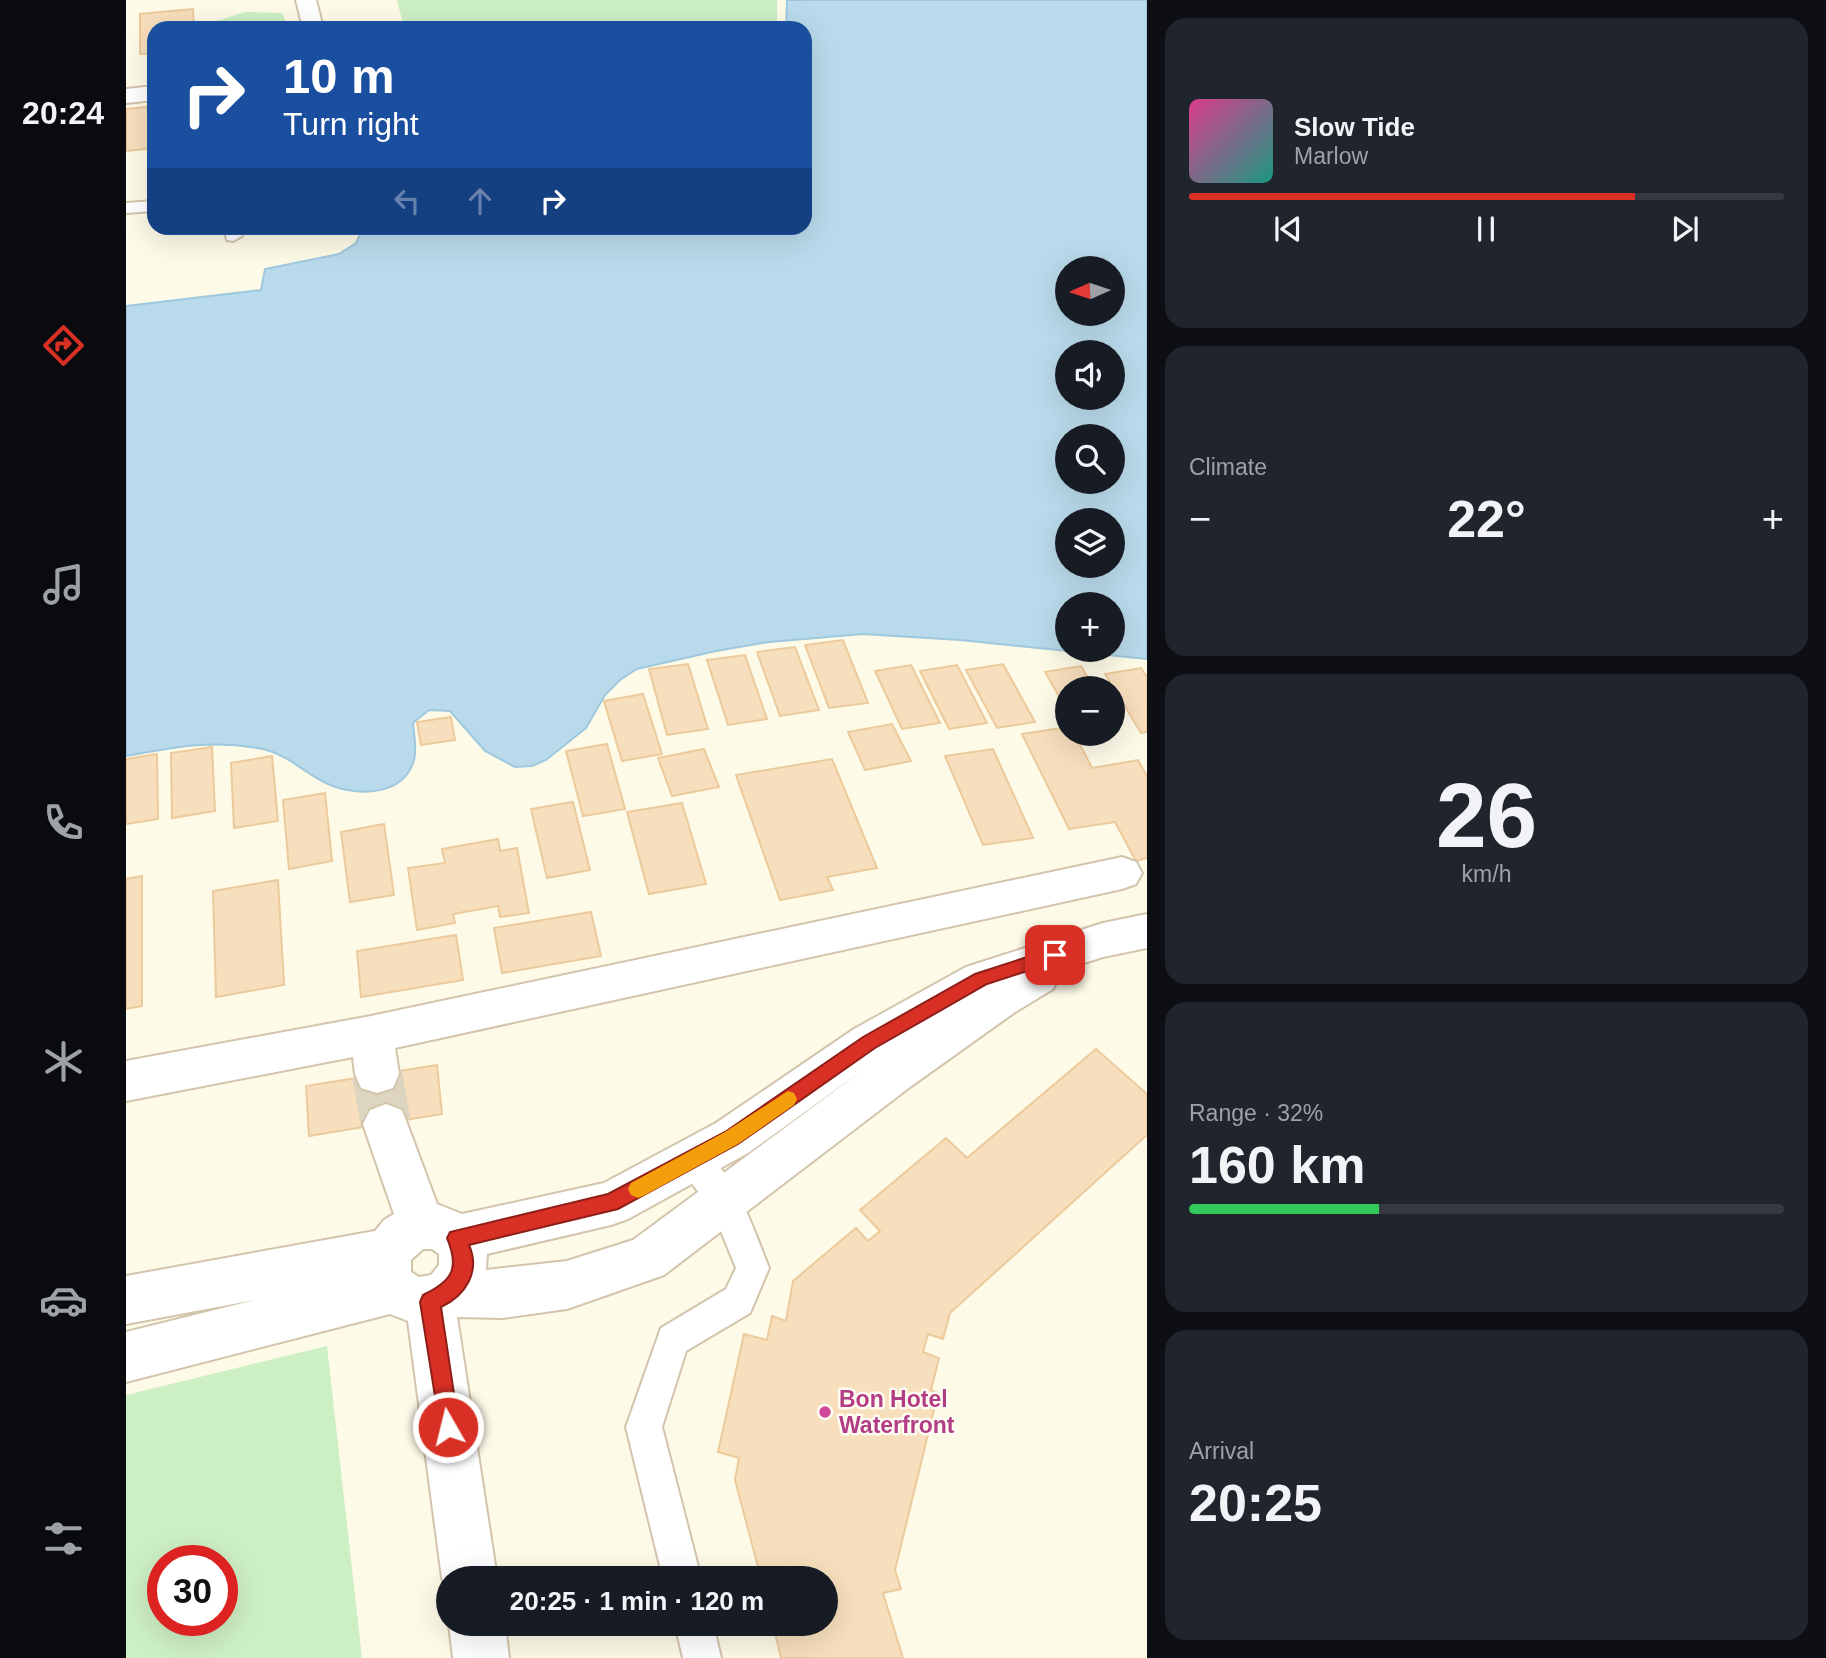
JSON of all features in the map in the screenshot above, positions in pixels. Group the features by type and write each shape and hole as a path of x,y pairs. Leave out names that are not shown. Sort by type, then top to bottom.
{"street":[{"path":"306,0 311,21"},
{"path":"126,96 147,94"},
{"path":"126,1081 374,1054 1122,873"},
{"path":"126,1357 423,1267 611,1203 732,1138 869,1042 981,979 1103,940 1147,931"},
{"path":"126,1300 423,1267 503,1294 567,1285 647,1259 724,1199 1000,999 1103,940"},
{"path":"386,1124 423,1267 468,1566"},
{"path":"478,1636 481,1658"}],"lane":[{"path":"126,208 147,206"},
{"path":"679,1566 643,1427 673,1340 738,1301 753,1268 724,1199 693,1161"},
{"path":"697,1636 702,1658"}],"green space":[{"path":"397,0 777,0 777,21 402,21"},
{"path":"245,12 282,13 286,21 216,21"},
{"path":"327,1346 362,1658 126,1658 126,1395"}],"water":[{"path":"787,0 1147,0 1147,659 1125,657 1125,592 1055,592 1055,650 863,634 769,642 637,669 620,680 605,695 586,728 546,760 532,766 515,767 485,751 450,711 429,710 413,723 415,756 409,772 390,787 365,792 328,784 281,756 245,746 194,745 126,756 126,306 261,290 265,269 339,254 356,243 360,235 812,235 812,21 786,21"}],"building":[{"path":"193,9 194,21 147,21 147,54 140,54 140,14"},
{"path":"147,107 147,149 126,151 126,109"},
{"path":"843,640 868,703 829,708 805,645"},
{"path":"795,647 819,710 780,716 757,652"},
{"path":"745,655 767,719 728,725 707,660"},
{"path":"688,664 708,729 667,735 649,669"},
{"path":"1003,664 1035,722 997,728 966,670"},
{"path":"911,665 940,723 902,729 875,671"},
{"path":"957,665 987,723 949,729 920,671"},
{"path":"1081,666 1087,676 1055,676 1055,689 1045,672"},
{"path":"1141,668 1147,677 1147,732 1141,733 1125,707 1125,676 1105,674"},
{"path":"643,694 662,754 622,761 604,701"},
{"path":"451,717 455,740 421,745 417,722"},
{"path":"892,724 911,761 865,770 848,732"},
{"path":"1055,729 1055,746 1081,746 1092,768 1138,760 1147,776 1147,858 1136,861 1115,822 1069,829 1022,734"},
{"path":"607,744 625,809 583,816 566,751"},
{"path":"212,747 215,811 172,818 171,753"},
{"path":"704,749 719,787 672,796 658,758"},
{"path":"993,749 1033,838 983,845 945,756"},
{"path":"157,754 158,819 126,824 126,759"},
{"path":"272,756 278,821 234,828 231,763"},
{"path":"832,759 877,868 827,877 833,890 780,900 736,775"},
{"path":"325,793 332,861 289,869 283,800"},
{"path":"573,802 590,870 547,878 531,809"},
{"path":"682,803 706,884 649,894 627,812"},
{"path":"384,824 394,895 350,902 341,832"},
{"path":"498,839 500,851 517,848 529,913 500,917 498,906 453,914 455,923 417,930 408,868 445,863 442,849"},
{"path":"142,876 142,1006 126,1009 126,879"},
{"path":"278,880 284,985 216,997 213,891"},
{"path":"591,912 601,956 502,973 494,928"},
{"path":"456,935 463,980 361,997 357,951"},
{"path":"1096,1049 1147,1094 1147,1135 950,1313 943,1339 928,1334 923,1352 939,1358 931,1390 938,1393 895,1570 901,1589 883,1593 903,1658 781,1658 776,1636 838,1636 838,1566 758,1566 735,1480 739,1458 718,1452 744,1334 767,1340 772,1316 786,1321 793,1281 856,1228 868,1241 880,1231 860,1210 946,1138 967,1158"},
{"path":"437,1065 442,1114 309,1136 306,1086"}],"tunnel":[{"path":"377,1074 386,1124"}],"slow traffic":[{"path":"638,1189 732,1138 788,1099"}],"place":[{"name":"Bon Hotel Waterfront","path":"825,1412"}],"route":[{"path":"448,1427 430,1302 449,1293 462,1276 464,1256 457,1238 611,1203 732,1138 869,1042 981,979 1055,955"}]}
